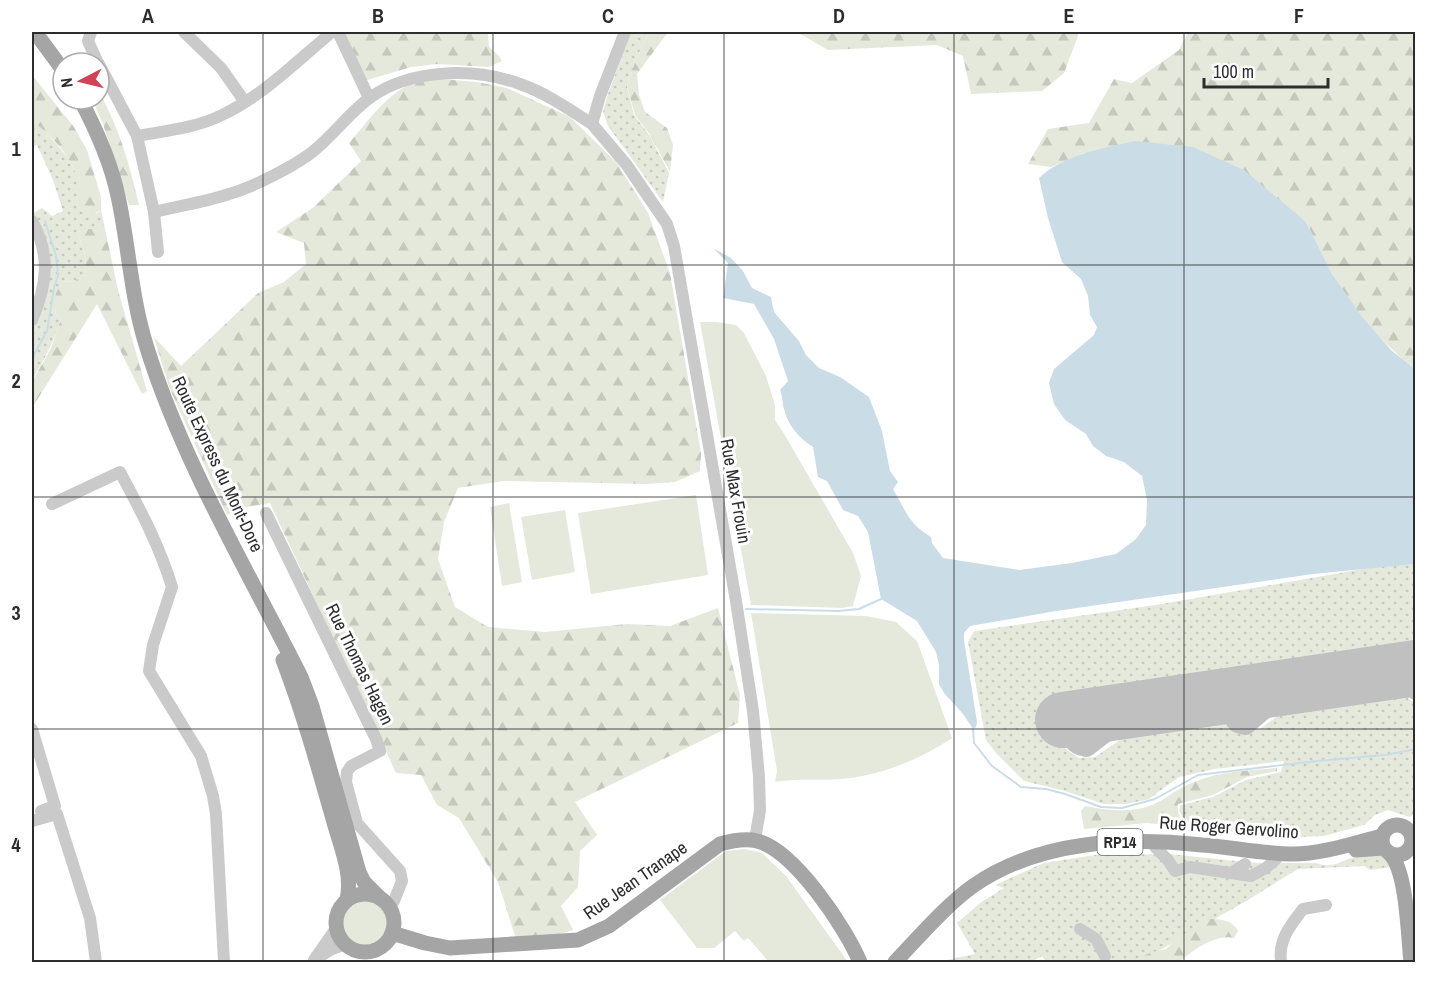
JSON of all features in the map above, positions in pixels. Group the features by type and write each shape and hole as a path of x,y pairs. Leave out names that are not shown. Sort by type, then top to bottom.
{"main road":[{"path":"35,32 51,54"},
{"name":"Route Express du Mont-Dore","path":"85,111 118,194 137,311 159,386 190,459 301,677 312,706 359,872 363,882 384,901"},
{"name":"Route Express du Mont-Dore","path":"247,571 290,678 319,769 349,878 347,900"},
{"path":"1411,837 1400,825 1391,826 1386,846 1399,865 1411,963"},
{"path":"1386,846 1402,854 1411,837"},
{"path":"1403,884 1404,865 1411,837"},
{"path":"756,840 785,856 808,881 857,956 868,963"},
{"name":"Rue Jean Tranape","path":"392,933 450,948 578,940 609,926 720,844 756,840"},
{"name":"Rue Roger Gervolino","path":"896,963 950,904 974,885 1018,861 1042,853 1066,848 1134,841 1200,844 1296,854 1386,846"},
{"name":"Rue Roger Gervolino","path":"908,963 947,913 967,896 993,880 1038,860 1155,847 1277,858 1307,858 1386,846"},
{"path":"349,946 370,951 378,956 392,933 393,917 384,901 363,894 347,900 338,912 337,927 340,936 362,963"}],"street":[{"path":"91,32 88,41 93,51"},
{"path":"184,32 221,68 245,102"},
{"path":"137,136 195,125 221,116 270,85 332,32"},
{"path":"338,32 369,98"},
{"path":"592,124 600,96 625,32"},
{"name":"Rue Max Frouin","path":"154,212 231,194 274,174 307,156 369,98 401,81 416,76 430,74 480,76 519,83 539,92 592,124 626,164 667,224 674,246 753,711 759,777 756,840"},
{"path":"111,87 137,136 154,212 158,252"},
{"path":"32,221 38,232 46,259 43,291 32,320"},
{"path":"52,504 120,472 161,557 172,587 153,645 149,671 201,756 213,796 216,814 224,963"},
{"name":"Rue Thomas Hagen","path":"266,513 380,751 351,766 347,772 346,782 357,823 400,871 402,881 394,901 384,901"},
{"path":"32,729 55,806 32,814"},
{"path":"32,821 57,814 90,918 96,963"},
{"path":"1155,847 1168,860 1174,871 1190,867 1251,876 1266,868 1277,858"},
{"path":"1231,873 1245,864"},
{"path":"1281,963 1279,950 1285,934 1303,909 1326,905"},
{"path":"312,962 337,927"},
{"path":"1080,929 1096,939 1104,956"},
{"path":"312,962 332,949 349,946"}],"green space":[{"path":"341,32 494,32 488,34 489,47 502,61 489,67 437,64 411,67 364,81"},
{"path":"631,32 649,32 636,59 627,87 634,115 650,136 669,173 663,202 608,126 603,112"},
{"path":"649,32 668,32 637,74 639,95 645,112 667,128 673,145 670,172 650,135 635,115 627,87 636,59"},
{"path":"797,32 1078,32 1078,36 1064,73 1042,91 971,94 963,56 937,45 828,50"},
{"path":"1188,32 1415,32 1415,369 1379,337 1348,299 1306,222 1084,153 1051,167 1028,164 1048,129 1089,123 1114,79 1132,83 1179,50"},
{"path":"32,75 51,99 51,111 61,111 74,127 87,150 101,197 101,210 90,216 81,210 72,164 57,143 32,120"},
{"path":"440,79 477,82 507,88 570,117 616,162 648,213 670,273 701,453 700,471 675,482 645,484 504,481 458,488 444,522 438,559 455,607 488,627 545,632 627,624 670,626 718,608 740,695 738,723 575,802 597,835 580,851 578,887 561,906 573,930 552,936 516,939 498,882 459,818 437,805 421,775 396,773 270,503 242,508 227,515 169,387 154,337 181,366 258,293 284,282 306,264 304,243 276,232 314,207 361,161 349,143 396,92 416,82"},
{"path":"97,111 108,111 112,119 123,147 139,205 129,205"},
{"path":"32,120 47,133 69,159 96,214 101,210 105,229 80,229 78,233 85,256 86,275 74,281 62,282 53,311 61,319 52,343 32,381 32,320 46,273 32,214 42,208 52,216 63,211 53,180 37,145 32,147"},
{"path":"80,229 105,229 118,290 147,391 142,394 97,304 32,408 32,382 51,348 61,319 53,311 56,293 62,282 74,281 86,275 85,256 78,233"},
{"path":"700,322 736,325 744,333 766,376 775,405 775,420 853,553 861,576 853,606 842,608 751,605"},
{"path":"696,495 708,575 591,594 578,513"},
{"path":"509,503 522,582 502,586 490,507"},
{"path":"565,510 575,572 532,580 521,517"},
{"path":"1415,564 1415,649 1055,702 1063,747 1079,758 1095,757 1130,733 1215,718 1240,733 1260,729 1288,708 1405,690 1409,699 1415,703 1415,814 1409,817 1388,810 1375,815 1364,825 1324,836 1296,837 1186,828 1179,811 1181,805 1213,797 1246,780 1281,772 1284,761 1215,769 1179,777 1149,799 1126,804 1104,804 1024,781 986,740 968,642 974,631 1162,604 1380,566"},
{"path":"751,613 866,616 896,622 917,641 952,738 913,760 884,771 840,779 775,782 777,771"},
{"path":"1277,768 1277,771 1247,777 1213,795 1178,804 1182,827 1147,823 1084,829 1081,811 1085,806 1114,810 1144,808 1189,784 1208,777 1238,771"},
{"path":"745,849 762,853 786,876 848,962 769,962 748,938 744,941 735,931 714,948 697,948 660,900 726,851"},
{"path":"1169,854 1256,863 1329,865 1357,857 1387,856 1391,867 1370,870 1364,866 1298,869 1148,957 1132,962 1046,962 1042,956 1031,962 937,962 975,954 957,923 980,903 1004,888 995,885 1044,863 1095,855"},
{"path":"361,898 371,898 386,908 390,922 389,931 380,942 371,946 361,946 346,936 342,927 342,917 352,902"},
{"path":"1210,919 1233,924 1238,931 1234,938 1227,937 1212,941 1198,948 1180,962 1128,962 1166,949 1177,938"}],"water":[{"path":"1135,141 1193,147 1244,170 1306,222 1332,274 1363,318 1391,350 1415,369 1415,564 1313,574 1056,611 970,626 964,633 964,640 977,722 973,729 939,684 936,652 917,621 881,599 868,532 858,516 843,510 827,481 818,477 813,447 795,431 788,421 783,406 780,390 788,381 774,339 754,304 723,298 728,263 713,248 731,258 743,271 752,288 771,297 774,312 799,341 806,355 819,368 840,377 869,397 882,431 890,471 898,482 893,489 908,516 917,527 931,537 932,543 943,558 1019,570 1116,554 1136,539 1146,525 1147,500 1142,476 1124,462 1106,456 1093,446 1086,434 1065,420 1054,404 1049,383 1054,369 1094,335 1097,327 1090,315 1088,296 1081,279 1062,262 1048,218 1039,178 1060,163 1072,158"}],"waterway":[{"path":"32,358 47,331 58,276 56,256 45,221"},
{"path":"746,609 838,611 859,609 881,599"},
{"path":"973,729 974,743 992,766 1021,787 1046,789 1101,807 1122,808 1155,799 1198,775 1385,755 1416,749"}],"taxiway":[{"path":"1416,669 1413,678 1416,689"},
{"path":"1256,692 1242,689 1232,696 1230,711 1238,722 1245,724 1289,687"},
{"path":"1102,715 1089,711 1078,718 1072,729 1074,740 1086,746 1138,709"}],"runway":[{"path":"1063,720 1416,668"}]}
